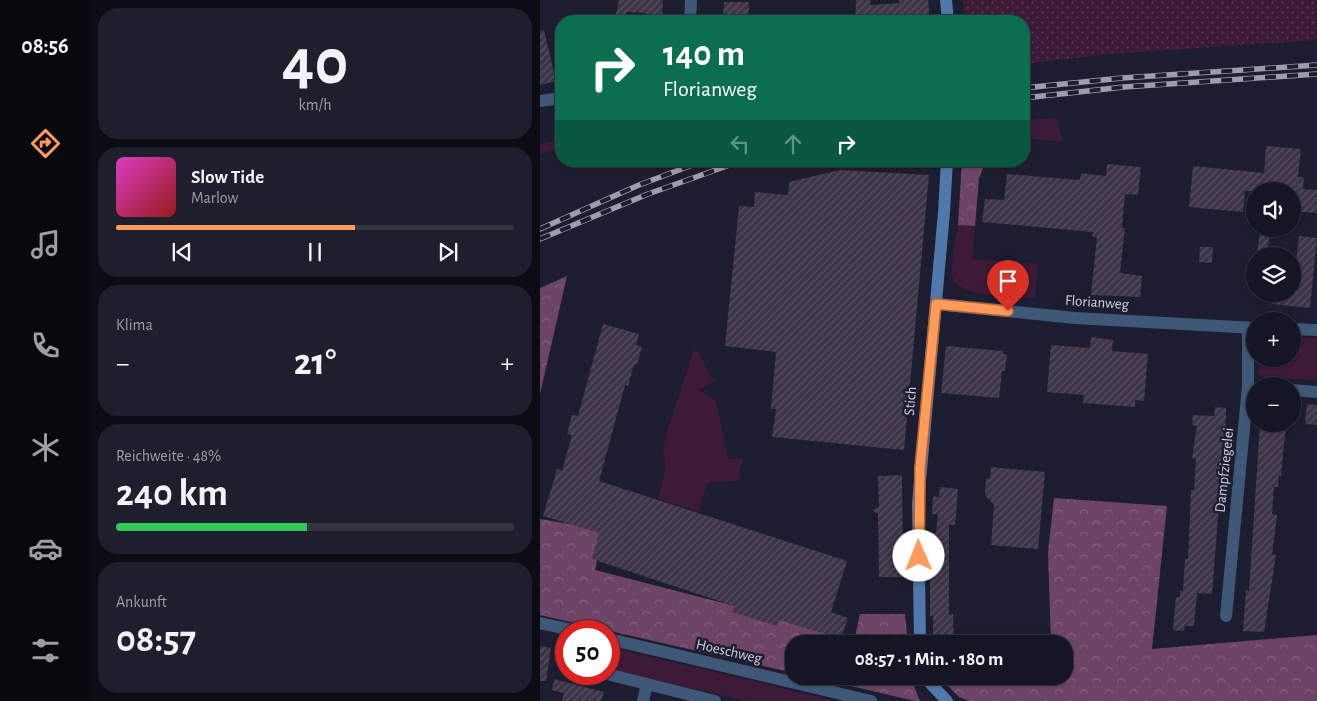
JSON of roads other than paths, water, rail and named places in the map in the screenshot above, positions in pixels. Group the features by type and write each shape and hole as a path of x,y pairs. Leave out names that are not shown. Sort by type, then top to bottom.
{"main road":[{"path":"946,0 947,15"},
{"name":"Stich","path":"920,635 918,504 947,167"},
{"path":"932,685 947,701"}],"street":[{"path":"690,15 691,0"},
{"path":"540,101 555,99"},
{"name":"Florianweg","path":"936,304 1075,318 1246,328"},
{"path":"1301,329 1317,330"},
{"path":"1301,391 1317,392"},
{"name":"Dampfziegelei","path":"1226,616 1247,432"},
{"path":"540,623 555,627"},
{"name":"Hoeschweg","path":"620,642 871,701"},
{"path":"620,677 715,701"},
{"path":"643,701 647,684"}],"railway":[{"path":"1030,87 1122,78 1317,65"},
{"path":"1030,97 1124,87 1317,74"},
{"path":"540,229 639,185 687,167"},
{"path":"540,239 648,194 724,167"}]}
